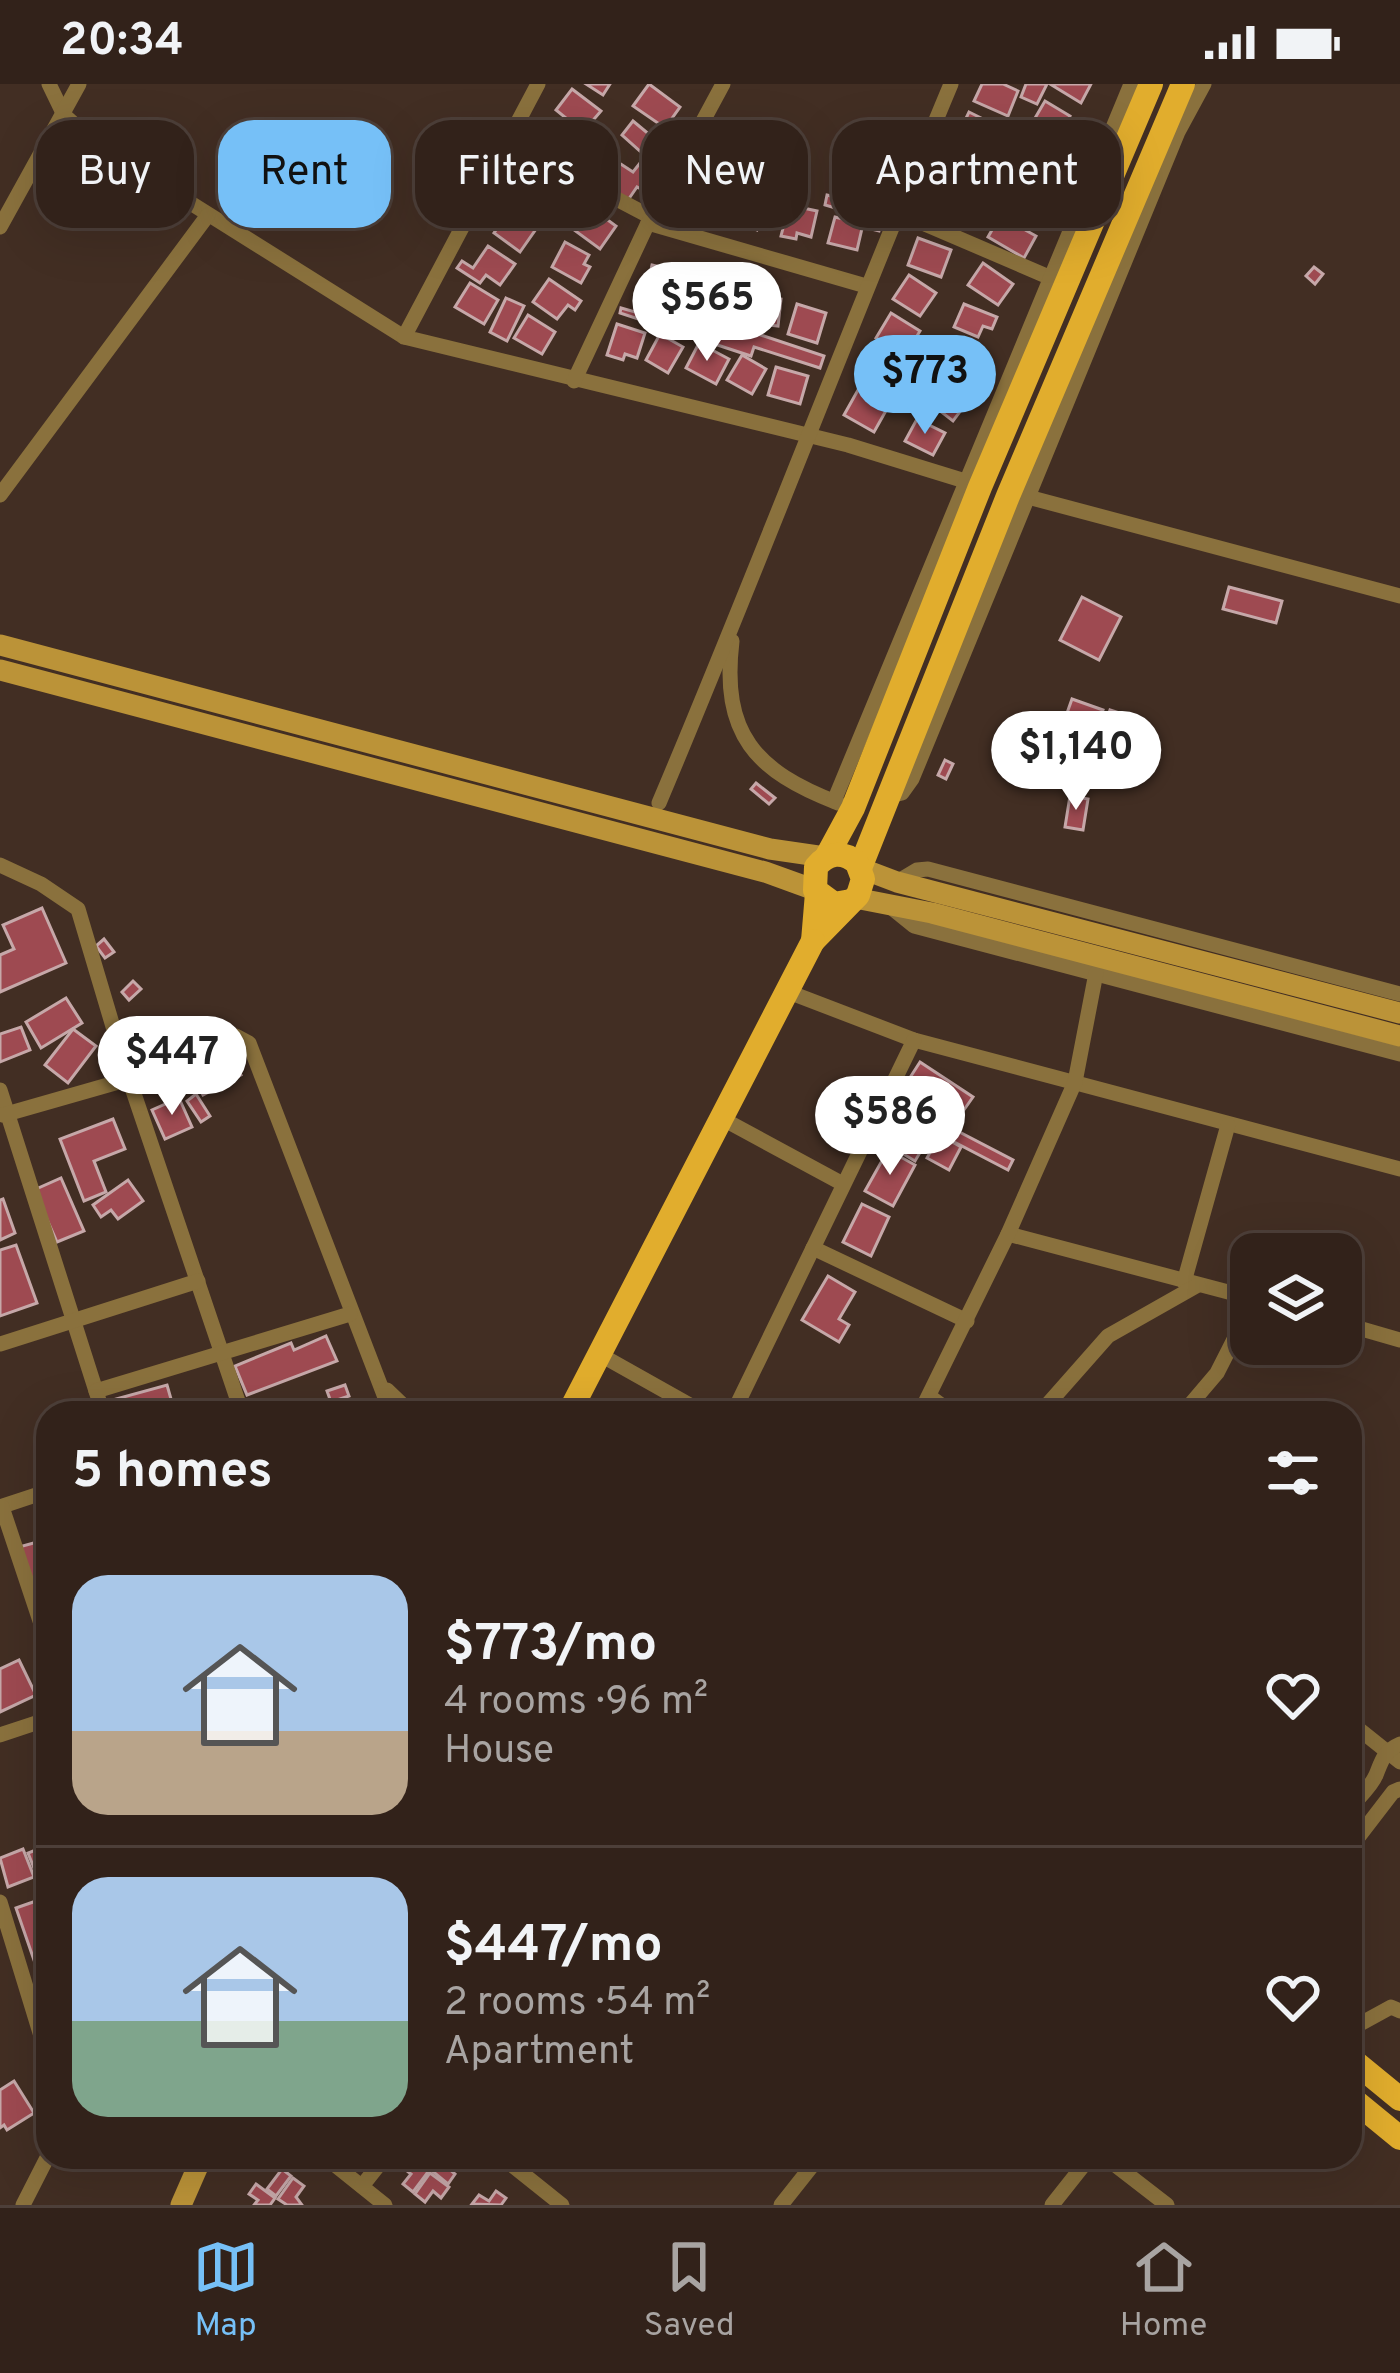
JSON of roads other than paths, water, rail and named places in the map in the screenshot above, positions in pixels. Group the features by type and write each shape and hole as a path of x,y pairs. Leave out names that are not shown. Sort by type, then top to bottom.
{"main road":[{"path":"813,941 813,874 826,857 1151,84"},
{"path":"574,1401 813,941 862,888 860,868 886,796 1183,84"},
{"path":"0,645 770,849 826,857 843,854 860,868 897,882 1400,1013"},
{"path":"0,670 765,872 816,891 834,904 853,899 886,903 1400,1036"},
{"path":"1362,2068 1400,2099"},
{"path":"1362,2107 1400,2138"},
{"path":"181,2205 197,2169"}],"street":[{"path":"50,84 64,115 94,143 404,337 812,436 965,481"},
{"path":"1,222 79,84"},
{"path":"519,120 538,84"},
{"path":"704,120 723,84"},
{"path":"936,120 951,84"},
{"path":"734,626 732,702 740,733 764,761 810,791 844,805 965,481 1131,84"},
{"path":"886,796 902,793 912,779 1178,132 1204,84"},
{"path":"0,495 208,215"},
{"path":"404,337 462,228"},
{"path":"574,381 646,228"},
{"path":"676,228 866,286"},
{"path":"659,803 812,436 890,228"},
{"path":"934,228 1051,278"},
{"path":"1028,497 1400,596"},
{"path":"0,865 78,909 127,1073 238,1401"},
{"path":"897,882 928,869 1400,994"},
{"path":"886,903 914,926 1400,1054"},
{"path":"926,1401 1075,1082 1096,973"},
{"path":"787,991 914,1040 1400,1169"},
{"path":"4,1114 236,1036 245,1039 387,1401"},
{"path":"740,1401 914,1040"},
{"path":"0,1090 99,1401"},
{"path":"721,1118 843,1184"},
{"path":"1051,1401 1108,1336 1191,1283 1228,1125"},
{"path":"1008,1234 1230,1295"},
{"path":"813,1248 967,1321"},
{"path":"0,1344 198,1280"},
{"path":"96,1391 350,1314"},
{"path":"1362,1329 1400,1340"},
{"path":"1193,1401 1217,1373 1230,1346"},
{"path":"599,1354 683,1401"},
{"path":"382,1386 398,1401"},
{"path":"929,1396 936,1401"},
{"path":"36,1495 1,1507 36,1611"},
{"path":"0,1735 36,1722"},
{"path":"1362,1730 1396,1752 1378,1765 1376,1776 1362,1793"},
{"path":"1362,1832 1400,1789"},
{"path":"0,1903 36,2020"},
{"path":"1362,2020 1391,2007 1400,2011"},
{"path":"23,2205 41,2169"},
{"path":"340,2169 385,2205"},
{"path":"362,2186 375,2169"},
{"path":"517,2169 562,2205"},
{"path":"781,2205 810,2169"},
{"path":"1052,2205 1080,2169"},
{"path":"1120,2169 1167,2205"}]}
